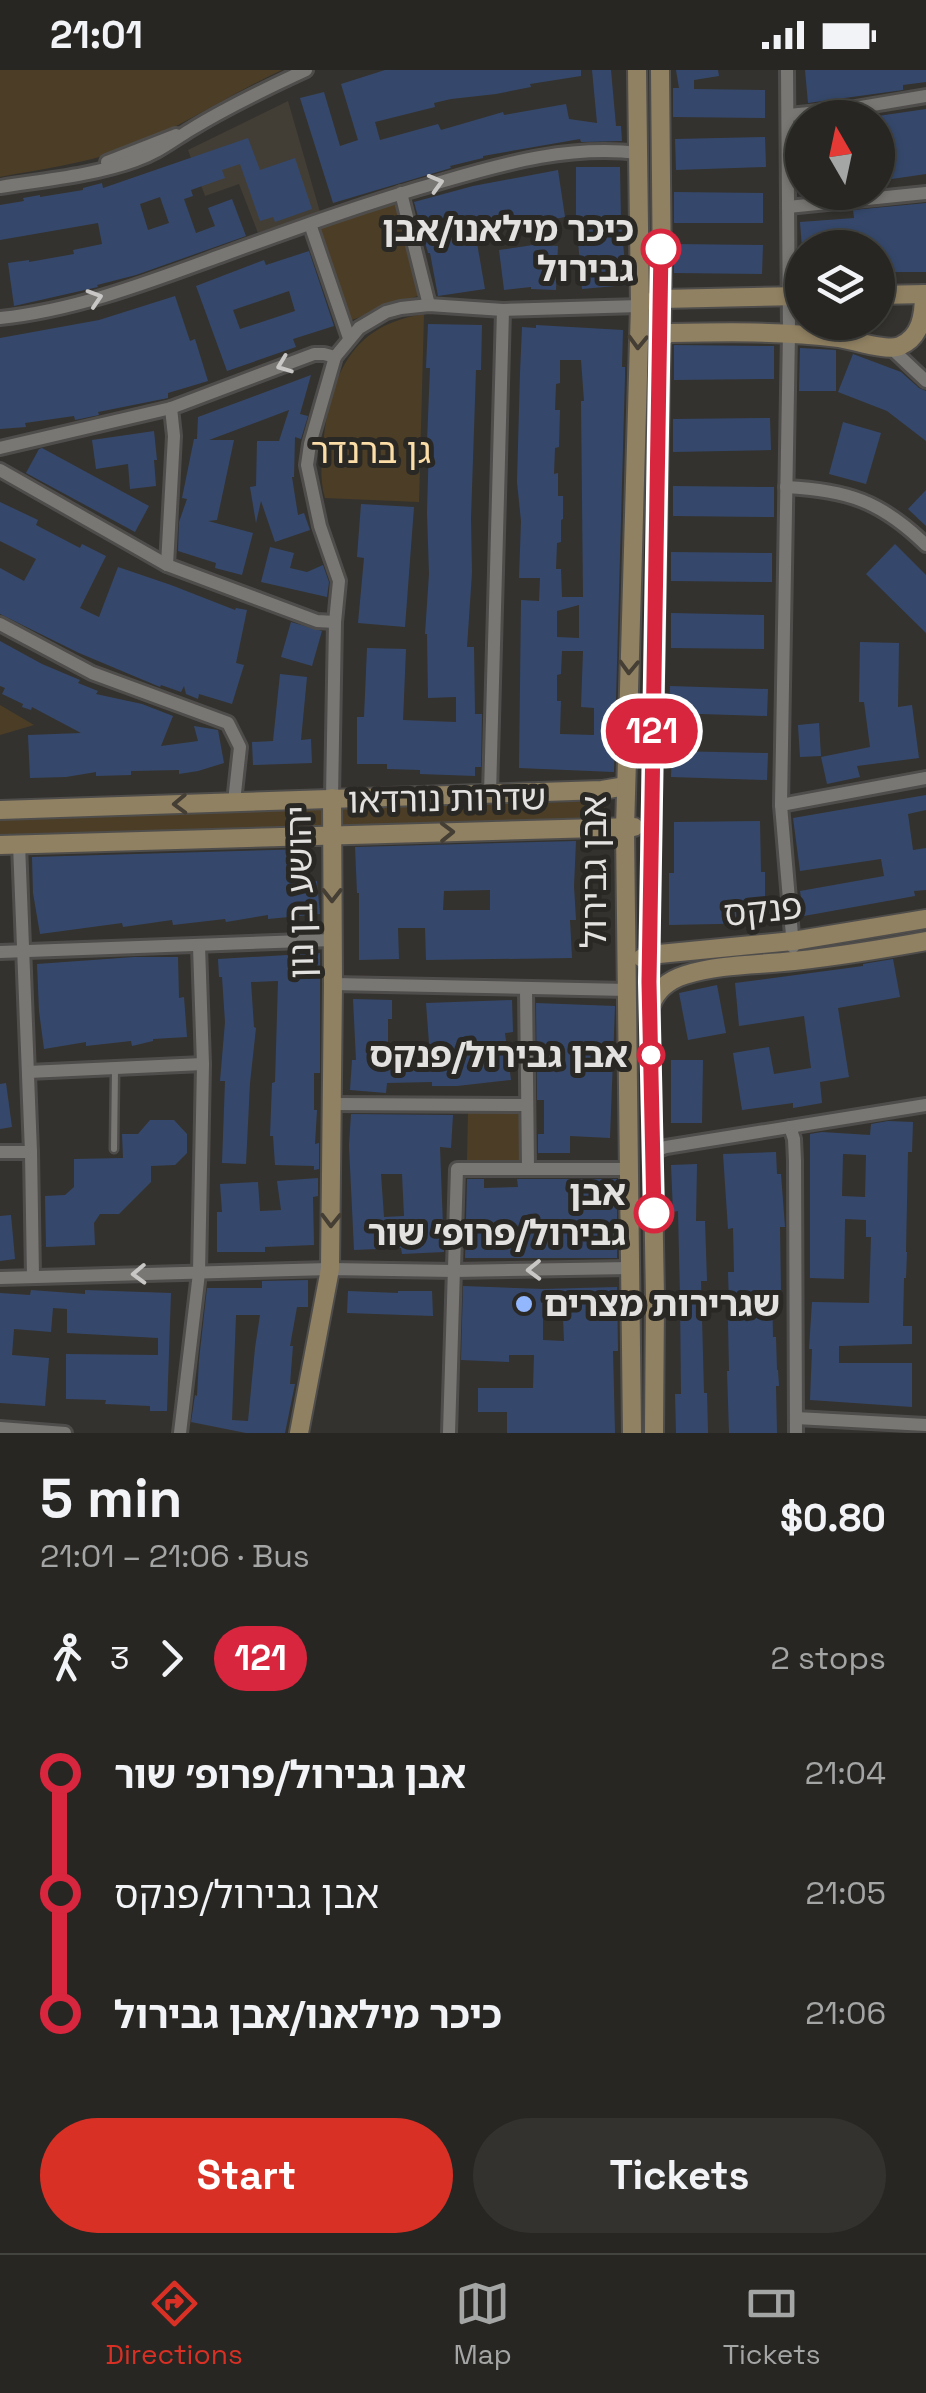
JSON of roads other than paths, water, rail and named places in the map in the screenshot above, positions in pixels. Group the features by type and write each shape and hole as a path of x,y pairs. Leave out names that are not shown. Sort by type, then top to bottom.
{"main road":[{"name":"אבן גבירול","path":"632,1433 624,828 640,306 637,70"},
{"name":"אבן גבירול","path":"654,1433 649,1010 661,299 660,70"},
{"path":"855,340 892,349 912,338 924,318 925,294 895,295"},
{"path":"640,306 661,299 785,296"},
{"path":"660,347 668,333 785,332"},
{"name":"שדרות נורדאו","path":"0,810 602,790 626,786"},
{"name":"יהושע בן נון","path":"300,1433 330,1269 332,798"},
{"name":"שדרות נורדאו","path":"10,844 624,828 636,826 651,816"},
{"name":"פנקס","path":"650,955 793,941 926,919"},
{"name":"פנקס","path":"649,1010 658,991 686,974 926,942"},
{"path":"628,990 635,966 650,955"}],"street":[{"path":"0,187 138,160 306,70"},
{"path":"788,70 789,100"},
{"path":"895,101 926,96"},
{"path":"0,318 74,305 494,165 583,150 639,153"},
{"path":"401,193 429,306"},
{"path":"895,196 926,193"},
{"path":"310,224 349,338"},
{"path":"0,448 170,408 314,354 335,357 359,328 401,308 640,306"},
{"path":"490,794 503,310"},
{"path":"788,340 781,805 794,961"},
{"path":"892,349 926,381"},
{"name":"יהושע בן נון","path":"332,798 339,580 320,526 307,466 335,357"},
{"path":"167,565 174,436 170,408"},
{"path":"0,470 167,565 317,621 335,622"},
{"path":"786,487 849,494 879,508 926,545"},
{"path":"0,624 92,673 228,723 240,747 234,802"},
{"path":"781,805 926,778"},
{"path":"10,844 22,950 32,1277"},
{"path":"0,952 332,940"},
{"path":"180,1433 199,1273 203,1064 200,946"},
{"path":"333,984 628,990"},
{"path":"526,989 528,1168"},
{"path":"28,1072 203,1064"},
{"path":"332,1104 528,1105"},
{"path":"653,1152 666,1146 926,1105"},
{"path":"790,1127 795,1161 796,1426 926,1426"},
{"path":"0,1152 31,1152"},
{"path":"449,1433 457,1168 630,1169"},
{"path":"0,1278 330,1269 632,1268"},
{"path":"0,1428 65,1433"}],"lane":[{"path":"114,1149 115,1068"}],"place":[{"name":"כיכר מילאנו/אבן גבירול","path":"661,249"},
{"name":"אבן גבירול/פנקס","path":"651,1055"},
{"name":"אבן גבירול/פרופ׳ שור","path":"654,1213"},
{"name":"שגרירות מצרים","path":"524,1304"}],"park label":[{"name":"גן ברנדר","path":"371,451"}]}
